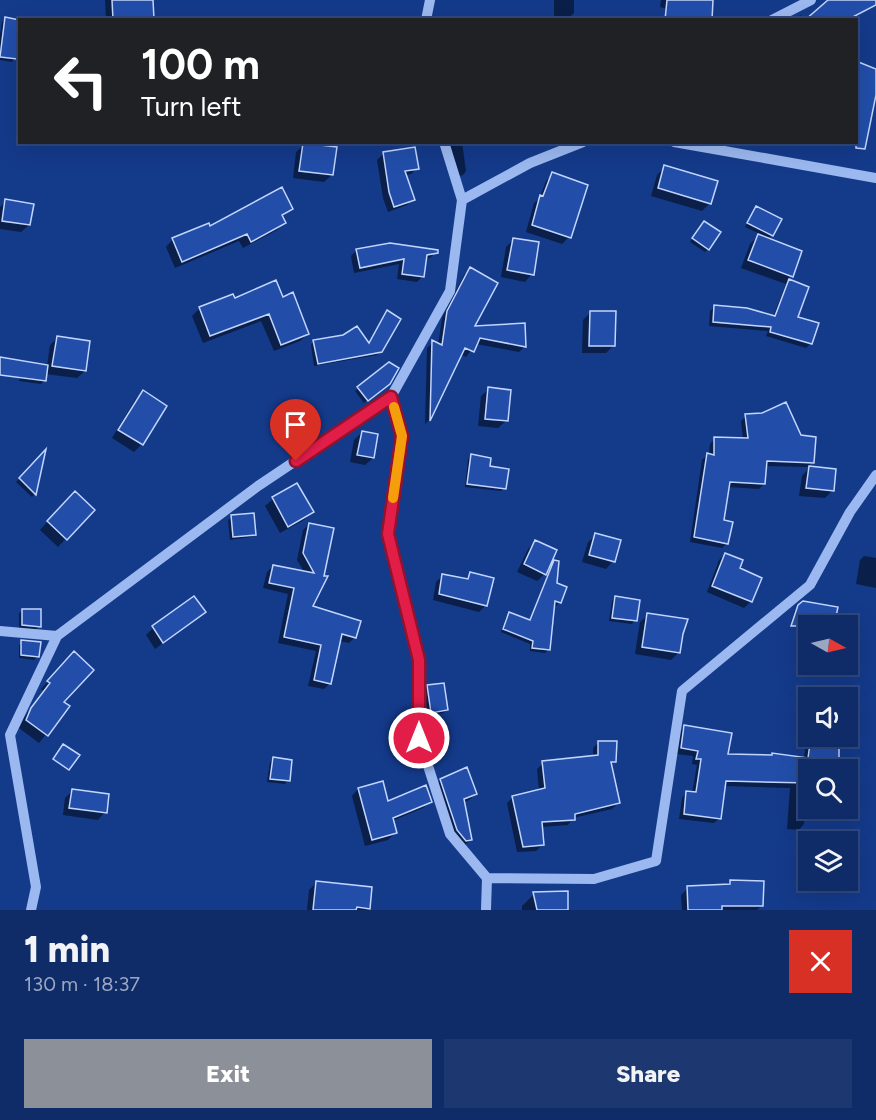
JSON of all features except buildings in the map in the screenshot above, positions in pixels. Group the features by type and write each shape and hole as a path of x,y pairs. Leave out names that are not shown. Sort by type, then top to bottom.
{"street":[{"path":"426,18 430,0"},
{"path":"776,18 811,0"},
{"path":"31,910 36,887 10,735 57,636 258,486 391,397 450,291 462,200 445,144"},
{"path":"462,200 530,163 578,144"},
{"path":"685,144 876,178"},
{"path":"391,397 402,436 388,534 419,660 419,738 450,834 487,878 486,910"},
{"path":"487,878 594,879 656,861 682,691 810,585 850,512 876,475"},
{"path":"0,631 57,636"}],"slow traffic":[{"path":"393,498 402,436 394,407"}],"route":[{"path":"296,461 391,397 402,436 388,534 419,660 419,738"}]}
